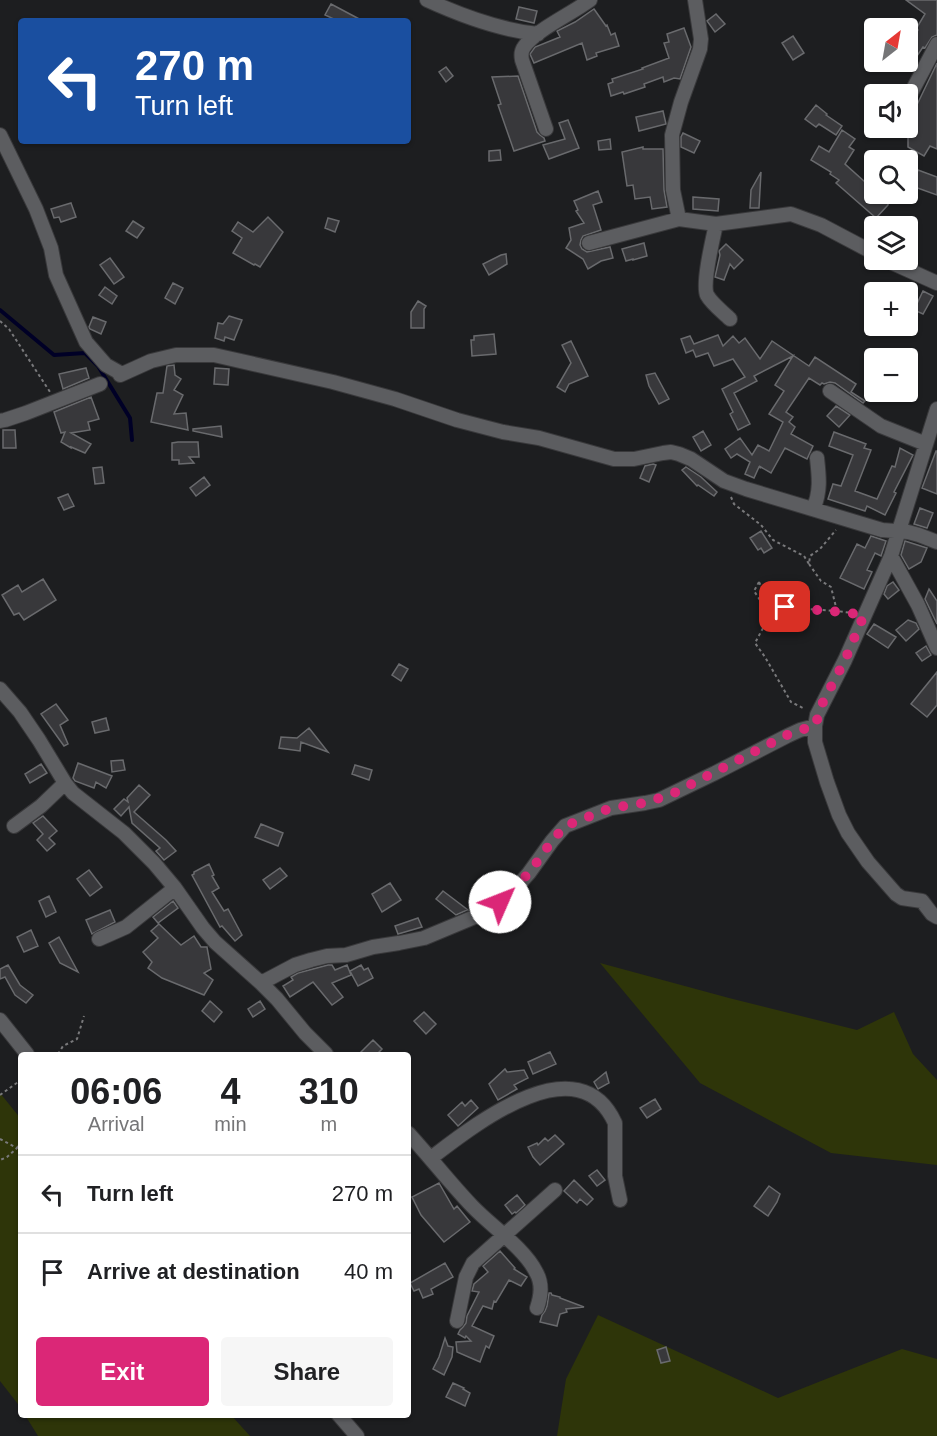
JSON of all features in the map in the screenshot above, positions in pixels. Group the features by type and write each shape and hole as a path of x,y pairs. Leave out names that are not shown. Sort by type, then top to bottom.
{"street":[{"path":"427,0 462,15 515,32 538,34"},
{"path":"546,129 521,54 526,44 538,34 590,0"},
{"path":"679,219 673,190 672,135 700,49 701,39 695,0"},
{"path":"916,84 937,44"},
{"path":"0,135 36,209 48,239 56,275 86,342 106,365 121,374 152,361 176,355 214,355 342,384 457,420 503,432 539,438 614,459 634,459 671,452 679,454 691,459 724,481 746,489 882,530 919,535 937,542"},
{"path":"590,243 679,219 716,224 791,214 821,225 864,248"},
{"path":"716,224 706,289 708,296 730,319"},
{"path":"908,270 937,283"},
{"path":"0,421 100,384"},
{"path":"830,391 881,426 926,444"},
{"path":"937,409 891,556 816,720 815,742 839,815 868,862 896,894 902,898 922,902 937,917"},
{"path":"813,509 818,500 819,489 817,458"},
{"path":"891,556 918,605 937,648"},
{"path":"0,689 20,712 73,793 124,833 175,888 215,942 277,999 324,1052"},
{"path":"261,983 295,965 310,960 346,955 373,947 424,938 484,913 515,889 565,826 611,808 645,803 665,797 816,720"},
{"path":"14,826 41,806 65,783"},
{"path":"99,939 126,927 175,888"},
{"path":"0,1020 25,1052"},
{"path":"431,1158 469,1129 509,1105 538,1094 573,1089 583,1092 600,1103 615,1123 614,1164 620,1200"},
{"path":"411,1136 472,1206 532,1264 541,1284 537,1308"},
{"path":"457,1321 469,1270 481,1256 555,1190"},
{"path":"341,1418 357,1436"}],"path":[{"path":"0,321 9,329 56,401"},
{"path":"724,481 734,504 761,525 773,540 804,556 821,581 831,587 837,611"},
{"path":"809,564 810,556 820,549 842,524 844,518"},
{"path":"816,720 791,702 755,644 770,615 754,591 759,582 769,603 777,607 864,615"},
{"path":"59,1052 63,1046 77,1039 84,1016"},
{"path":"0,1095 18,1082"},
{"path":"0,1139 17,1148 0,1160"}],"green space":[{"path":"600,963 857,1030 894,1012 913,1054 937,1080 937,1165 831,1153 700,1083"},
{"path":"0,1093 18,1115 18,1404 0,1381"},
{"path":"598,1315 778,1398 902,1349 937,1359 937,1436 557,1436 566,1379"},
{"path":"27,1418 234,1418 250,1436 38,1436"}],"building":[{"path":"906,0 937,0 937,35 932,37 918,54 918,26 925,14"},
{"path":"331,4 357,18 332,18 325,15"},
{"path":"519,7 537,11 534,23 516,19"},
{"path":"594,9 607,25 611,35 615,33 619,46 596,53 597,56 587,60 582,43 534,63 530,54 535,47 560,37 557,31"},
{"path":"716,14 725,24 715,32 707,21"},
{"path":"684,28 691,47 680,79 674,78 664,82 663,77 644,84 645,87 611,96 608,84 613,82 612,79 669,58 664,43 669,42 667,34"},
{"path":"793,36 804,53 793,60 782,43"},
{"path":"937,63 937,149 930,146 924,156 918,153 918,150 908,147 908,138 918,138 918,103"},
{"path":"446,67 453,76 446,82 439,72"},
{"path":"518,76 537,132 545,141 514,151 498,105 501,104 492,77"},
{"path":"816,105 842,126 836,135 819,124 816,127 805,119"},
{"path":"663,111 666,124 639,131 636,117"},
{"path":"568,120 579,148 549,159 543,145 565,139 559,123"},
{"path":"842,130 855,139 849,147 854,150 845,164 864,181 864,204 888,204 878,216 874,216 836,183 839,180 830,174 831,172 811,160 819,146 829,152"},
{"path":"683,133 700,141 694,153 681,147"},
{"path":"610,139 611,149 599,150 598,141"},
{"path":"643,147 643,149 663,149 664,190 667,207 652,209 650,197 635,199 633,185 627,186 622,152"},
{"path":"500,150 501,160 489,161 489,151"},
{"path":"918,170 937,177 937,195 918,188"},
{"path":"761,172 759,208 750,208 751,190"},
{"path":"598,191 602,202 593,205 601,230 583,236 580,245 587,252 610,247 613,258 601,261 588,269 583,259 566,248 571,240 569,228 584,223 576,211 578,210 574,201"},
{"path":"693,197 719,199 718,211 693,209"},
{"path":"71,203 76,217 61,222 59,217 54,218 51,209"},
{"path":"268,217 283,232 260,267 233,253 242,238 232,231 238,222 253,232"},
{"path":"328,218 339,221 335,232 325,228"},
{"path":"133,221 144,228 137,238 126,231"},
{"path":"644,243 647,256 626,261 622,249"},
{"path":"726,244 743,260 734,269 730,264 724,280 715,277 719,251"},
{"path":"506,254 507,264 489,275 483,264"},
{"path":"110,258 124,277 114,284 100,265"},
{"path":"173,283 183,288 175,304 165,298"},
{"path":"105,287 117,296 112,304 99,295"},
{"path":"923,291 933,296 923,314 918,312 918,302"},
{"path":"418,301 426,306 424,328 411,328 411,312"},
{"path":"229,316 242,320 234,340 225,337 224,341 215,338 218,323 223,324"},
{"path":"93,317 106,322 101,334 89,327"},
{"path":"494,334 496,354 472,356 471,340 474,340 474,336"},
{"path":"718,335 723,346 733,336 739,343 745,338 760,359 772,341 809,366 815,357 856,384 851,392 864,402 835,383 820,385 809,378 786,412 793,417 789,422 795,427 791,434 813,446 807,459 785,448 771,473 759,466 761,468 759,467 754,478 745,474 750,462 737,454 731,458 725,449 740,438 752,455 758,445 769,451 783,422 769,414 784,391 775,385 793,356 754,376 757,381 734,393 750,424 738,430 730,414 733,412 722,389 745,377 733,359 714,366 708,353 696,357 693,350 686,353 681,339 690,336 694,344"},
{"path":"571,341 588,376 569,384 565,392 557,387 571,363 562,345"},
{"path":"174,365 175,375 181,379 174,390 183,395 174,414 186,413 188,430 151,422 157,393 163,393 167,366"},
{"path":"86,368 89,378 63,389 59,374"},
{"path":"215,368 229,369 228,385 214,384"},
{"path":"655,373 669,399 659,404 646,375"},
{"path":"91,397 99,419 88,422 90,430 71,433 91,444 85,453 61,442 65,432 61,433 54,412"},
{"path":"836,406 850,415 839,427 827,416"},
{"path":"221,426 222,437 193,431 193,429"},
{"path":"3,430 15,430 16,448 3,448"},
{"path":"703,431 711,445 701,451 693,437"},
{"path":"834,432 866,444 864,448 871,450 855,491 877,499 892,466 895,467 900,448 913,455 885,515 867,506 865,511 828,499 833,484 841,486 853,455 829,446"},
{"path":"198,442 199,457 189,457 194,463 179,464 179,460 172,460 172,443"},
{"path":"937,451 937,494 922,488"},
{"path":"656,465 649,482 640,478 645,466"},
{"path":"102,467 104,483 95,484 93,468"},
{"path":"686,467 717,492 714,496 697,486 682,470"},
{"path":"204,477 210,485 196,496 190,488"},
{"path":"68,494 74,506 64,510 58,498"},
{"path":"920,508 933,513 927,528 914,524"},
{"path":"761,531 772,548 764,553 761,548 758,550 750,538"},
{"path":"871,536 886,541 881,556 875,553 867,570 872,572 864,589 840,578 857,544 865,548"},
{"path":"905,541 927,548 921,562 909,569 901,555"},
{"path":"43,579 56,600 24,620 19,613 14,615 2,595 18,585 22,592"},
{"path":"893,582 899,590 888,599 884,594 887,586"},
{"path":"929,589 937,601 937,624 925,599"},
{"path":"908,620 916,623 919,629 906,641 896,630"},
{"path":"874,624 896,637 888,648 867,634"},
{"path":"926,646 931,655 922,661 916,653"},
{"path":"399,664 408,669 401,681 392,675"},
{"path":"937,672 937,705 927,717 911,704"},
{"path":"56,704 68,720 60,725 68,744 64,746 41,714"},
{"path":"106,718 109,730 95,733 92,722"},
{"path":"309,728 328,752 301,742 300,751 279,748 281,737 297,738"},
{"path":"123,760 125,770 112,772 111,761"},
{"path":"78,763 112,776 106,788 96,782 94,788 75,781 73,778"},
{"path":"41,764 47,773 30,783 25,774"},
{"path":"355,765 372,770 369,780 352,774"},
{"path":"139,785 150,795 134,812 176,851 164,860 156,851 160,848 132,823 129,807 121,816 114,809 124,799 128,802 127,798"},
{"path":"43,816 57,831 49,838 55,844 47,851 37,840 43,834 33,823"},
{"path":"261,824 283,833 278,846 255,837"},
{"path":"209,864 214,875 212,876 219,888 212,892 224,911 228,909 242,935 235,941 222,926 220,927 192,875"},
{"path":"280,868 287,876 270,889 263,880"},
{"path":"89,870 102,887 90,896 77,879"},
{"path":"390,883 401,900 382,912 372,894"},
{"path":"443,891 468,910 456,915 436,899"},
{"path":"49,896 56,912 46,917 39,901"},
{"path":"173,901 178,908 158,923 153,917"},
{"path":"110,910 115,922 92,934 86,920"},
{"path":"418,918 422,927 398,934 395,926"},
{"path":"159,924 181,945 194,936 201,947 207,947 211,969 204,973 213,980 204,995 162,978 148,968 152,962 143,952 158,938 151,931"},
{"path":"31,930 38,946 24,952 17,937"},
{"path":"59,937 78,972 60,963 49,943"},
{"path":"8,965 20,985 33,995 26,1003 15,995 5,977 0,979 0,969"},
{"path":"332,965 335,970 347,965 351,975 332,983 343,997 332,1005 313,982 290,997 283,986 293,980 291,977"},
{"path":"361,965 364,970 368,968 373,978 358,986 350,971"},
{"path":"210,1001 222,1012 214,1022 202,1011"},
{"path":"260,1001 265,1009 253,1017 248,1009"},
{"path":"424,1012 436,1024 426,1034 414,1021"},
{"path":"373,1040 382,1049 379,1052 361,1052"},
{"path":"550,1052 556,1064 533,1074 528,1062"},
{"path":"505,1069 507,1072 524,1070 528,1078 514,1085 517,1089 498,1100 489,1084"},
{"path":"606,1072 609,1083 598,1089 594,1082"},
{"path":"655,1099 661,1109 647,1118 640,1108"},
{"path":"471,1100 478,1108 458,1126 448,1115 462,1102 465,1106"},
{"path":"555,1135 564,1144 540,1165 528,1147 537,1143 538,1145 545,1138 548,1141"},
{"path":"597,1170 605,1180 597,1186 589,1176"},
{"path":"574,1180 593,1199 587,1205 580,1199 577,1203 564,1191"},
{"path":"439,1183 454,1209 457,1206 470,1222 444,1242 421,1215 412,1197"},
{"path":"769,1186 780,1194 768,1216 754,1206"},
{"path":"517,1195 525,1205 512,1214 505,1205"},
{"path":"500,1251 514,1269 527,1277 521,1286 509,1280 496,1302 494,1301 492,1309 483,1306 472,1326 494,1336 489,1348 486,1346 480,1362 457,1352 456,1342 471,1341 466,1336 465,1338 458,1334 466,1323 479,1292 472,1291 474,1284 488,1272 483,1266"},
{"path":"445,1263 453,1277 431,1289 433,1294 423,1298 419,1289 414,1291 411,1282"},
{"path":"549,1293 584,1307 566,1309 567,1312 560,1314 557,1326 540,1322 547,1306"},
{"path":"445,1338 448,1346 453,1347 452,1357 444,1375 433,1369"},
{"path":"666,1347 670,1361 661,1363 657,1350"},
{"path":"453,1383 470,1393 465,1406 446,1397"}],"waterway":[{"path":"0,310 54,355 85,353 98,366 130,418 132,440"}],"route":[{"path":"500,902 529,873 558,832 565,826 611,808 659,800 787,735 815,726 817,715 845,660 864,615 785,607"}]}
